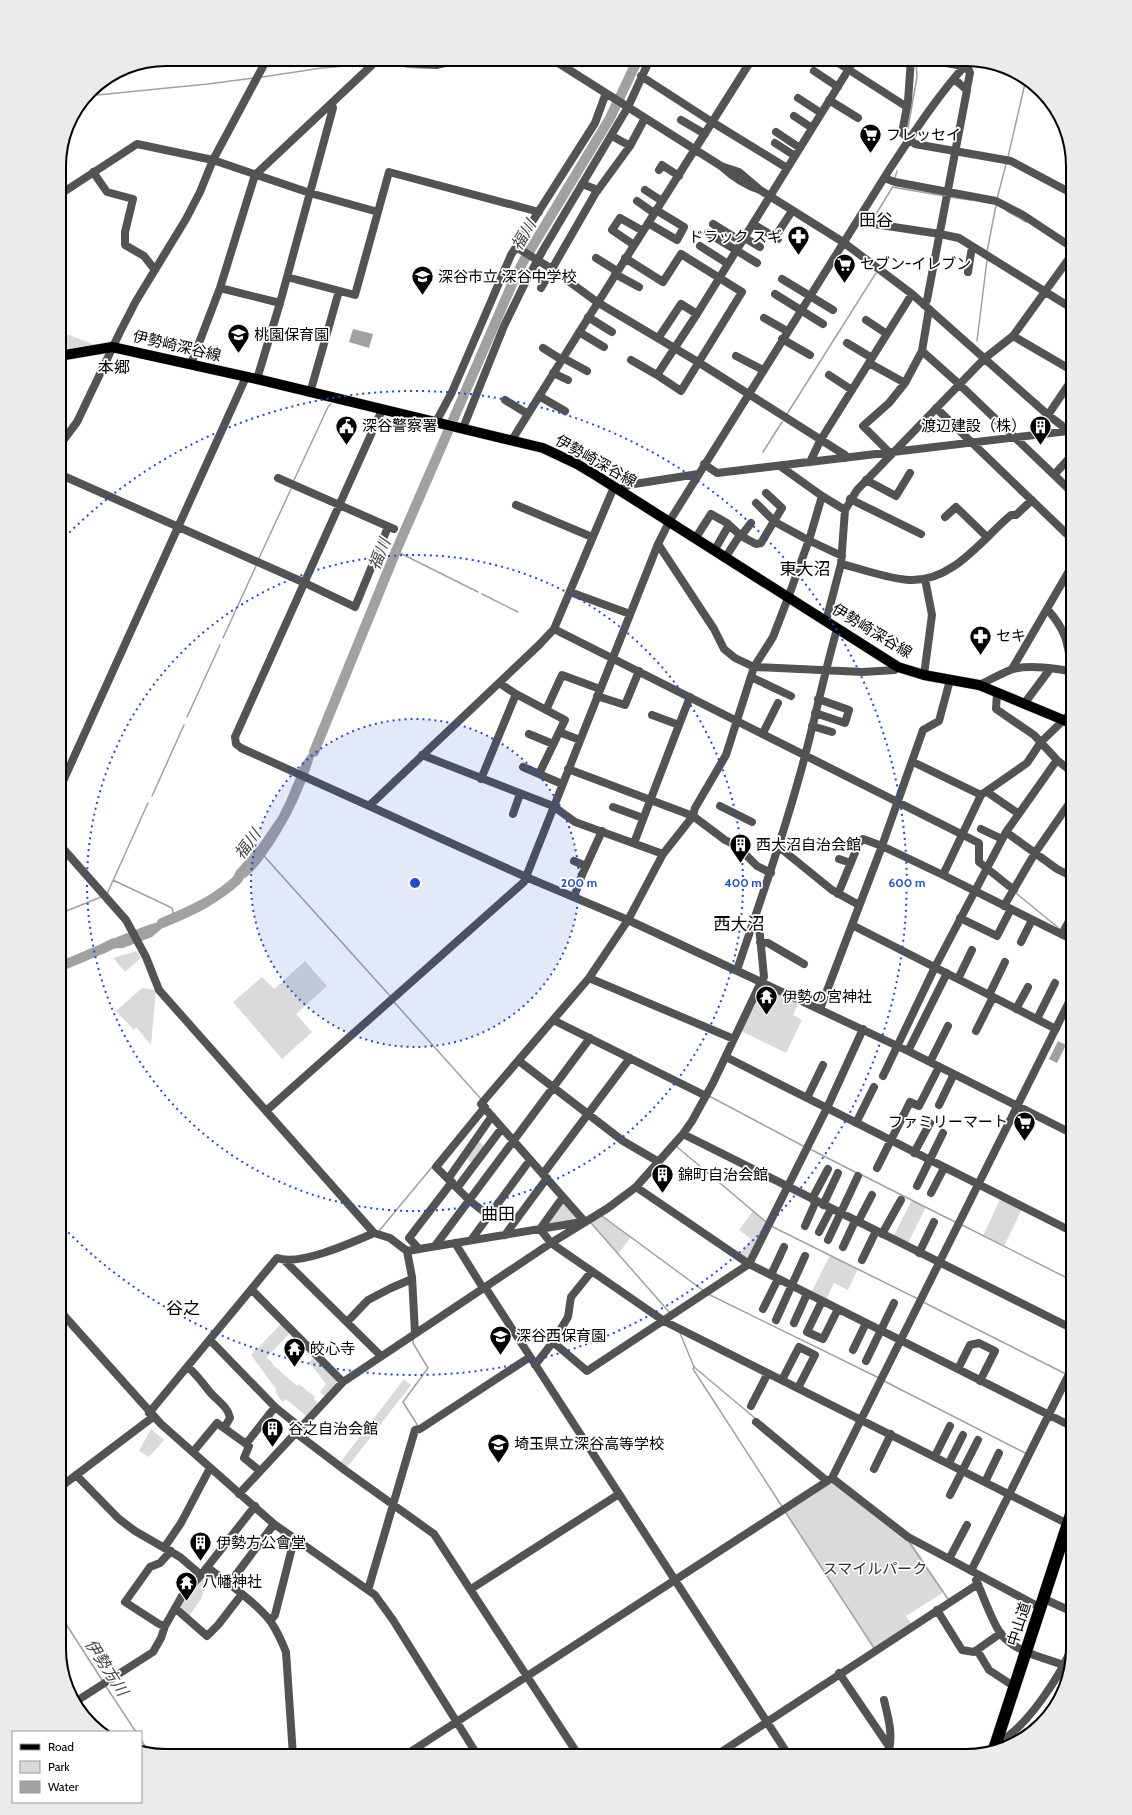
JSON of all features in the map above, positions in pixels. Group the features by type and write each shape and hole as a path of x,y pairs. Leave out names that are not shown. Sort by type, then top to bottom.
{"highway":[{"name":"中山道","path":"997,1744 1066,1537"}],"main road":[{"name":"伊勢崎深谷線","path":"66,354 112,347 257,379 543,448 560,455 617,488 898,667 924,675 979,685 1066,721"}],"street":[{"path":"66,437 77,422 112,347 136,301 186,219 200,192 213,160 263,66"},
{"path":"191,364 220,288 255,175 372,66"},
{"path":"563,66 721,166 739,172 760,190 843,242 912,294 1048,415 1066,429"},
{"path":"461,428 504,326 536,260 612,136 646,66"},
{"path":"512,440 597,302 696,150 748,66"},
{"path":"842,66 907,107"},
{"path":"657,375 697,314 851,66"},
{"path":"910,66 907,107 902,133 915,144 956,150 1011,161 1066,190"},
{"path":"890,453 863,426 889,403 904,383 922,351 928,300 970,71 959,66"},
{"path":"266,1111 524,882 612,658 658,544 669,522 762,370 801,311 809,296 909,139 964,67"},
{"path":"814,71 838,87"},
{"path":"641,76 787,168"},
{"path":"954,79 967,88"},
{"path":"438,422 517,248 595,123 608,95"},
{"path":"798,98 821,113"},
{"path":"830,100 858,118"},
{"path":"257,379 280,303 310,193 333,108 332,104"},
{"path":"794,116 812,128"},
{"path":"541,288 598,190 630,146 645,118"},
{"path":"681,120 705,134"},
{"path":"776,132 800,148"},
{"path":"612,136 630,146"},
{"path":"775,143 795,156"},
{"path":"66,189 137,144 213,160 310,193 378,212"},
{"path":"659,170 662,165 679,176"},
{"path":"93,172 107,192 132,199 125,232 125,245 144,256 155,270"},
{"path":"287,277 355,295 389,172 539,212"},
{"path":"884,178 895,182 996,201 1066,244"},
{"path":"582,184 598,190"},
{"path":"645,190 662,201"},
{"path":"637,201 684,227 677,240 648,223"},
{"path":"753,224 777,238 792,211"},
{"path":"861,215 874,224 959,238 1066,305"},
{"path":"634,245 612,230 620,218 642,232"},
{"path":"713,224 760,247"},
{"path":"708,233 757,264"},
{"path":"700,246 728,264"},
{"path":"968,272 972,247"},
{"path":"517,248 552,269 597,302 698,362 844,455 845,458"},
{"path":"625,258 663,282 681,254 742,292 680,391 657,375 631,360"},
{"path":"596,258 639,287"},
{"path":"826,621 842,560 845,510 850,499 890,453 985,358 1013,336 1066,262"},
{"path":"782,279 833,310"},
{"path":"220,288 280,303"},
{"path":"310,393 339,291"},
{"path":"775,294 823,324"},
{"path":"810,462 820,441 912,294"},
{"path":"658,338 681,304 697,314"},
{"path":"588,317 612,332"},
{"path":"764,318 787,331"},
{"path":"866,320 887,334"},
{"path":"579,332 604,347"},
{"path":"1013,336 1066,368"},
{"path":"782,339 810,356"},
{"path":"847,343 870,361 904,383"},
{"path":"544,348 562,359 587,371"},
{"path":"922,351 959,384 1066,486"},
{"path":"66,352 70,353"},
{"path":"736,356 762,370"},
{"path":"554,373 568,380"},
{"path":"829,375 852,390"},
{"path":"66,775 246,377"},
{"path":"1048,415 1066,384"},
{"path":"540,396 564,411"},
{"path":"505,400 528,414"},
{"path":"936,408 1066,533"},
{"path":"382,410 235,737 236,744 241,748 370,805 526,877 628,920 737,970 898,1046 1066,1131"},
{"path":"704,464 716,473 1066,434"},
{"path":"1054,475 1066,462"},
{"path":"780,466 822,496 845,510"},
{"path":"866,480 896,496 910,473"},
{"path":"370,805 554,629 592,537 617,488 698,474"},
{"path":"66,477 305,583 355,607 391,528 278,478"},
{"path":"695,539 711,514 729,525 741,536 756,544 761,543 775,522 782,508 766,493"},
{"path":"585,1222 481,1104 589,978 628,920 663,854 693,816 695,808 726,755 754,667 773,637 788,598 822,496"},
{"path":"850,499 921,534"},
{"path":"756,503 775,522 842,560 910,580 925,579 948,570 974,551 1011,514 1016,515 1032,500"},
{"path":"516,505 592,537"},
{"path":"944,517 956,506 987,537"},
{"path":"725,558 738,538 751,523"},
{"path":"714,551 729,525"},
{"path":"658,544 714,629 724,649 735,658 754,667 825,671 863,672 895,670 898,667"},
{"path":"924,675 932,615 925,579"},
{"path":"1012,669 1047,609 1066,580"},
{"path":"570,592 630,614"},
{"path":"1047,609 1066,637"},
{"path":"554,629 737,720 896,803 979,843 978,862 1014,890"},
{"path":"737,970 770,873 805,755 825,671 837,629"},
{"path":"979,685 1012,669 1023,667 1066,671"},
{"path":"1024,704 1050,669"},
{"path":"546,710 562,675 625,705 639,671"},
{"path":"751,678 791,696"},
{"path":"820,1010 924,730 939,720 950,680"},
{"path":"499,683 516,694 565,720 539,774"},
{"path":"997,693 996,709 1021,725 1041,742 1057,760 1066,767"},
{"path":"481,779 516,694"},
{"path":"634,843 690,697"},
{"path":"815,713 845,723 849,710 818,699"},
{"path":"762,733 778,703"},
{"path":"652,715 679,725"},
{"path":"944,875 984,793 1027,763 1041,742 1066,718"},
{"path":"812,726 832,732"},
{"path":"559,732 580,740"},
{"path":"529,734 554,744"},
{"path":"422,755 553,806 575,822 602,830 663,854"},
{"path":"883,1076 935,967 986,868 1004,836 1057,760"},
{"path":"912,762 984,793 1019,814"},
{"path":"523,768 562,784"},
{"path":"568,769 693,816 725,840 737,846 757,866 770,873"},
{"path":"513,814 520,794"},
{"path":"720,806 752,822"},
{"path":"613,807 643,818"},
{"path":"960,918 997,936 1014,890 1035,853 1066,808"},
{"path":"981,829 1004,836 1035,853 1057,869 1066,874"},
{"path":"574,897 602,830"},
{"path":"838,894 859,843 864,839 944,875 1007,908 1066,936"},
{"path":"778,847 838,894 859,905"},
{"path":"66,852 126,920 140,946 159,990 374,1233 390,1238 407,1251 412,1279 415,1333"},
{"path":"838,859 851,863"},
{"path":"574,861 586,866"},
{"path":"1021,942 1032,920"},
{"path":"239,1494 343,1382 550,1243 608,1208 636,1187 659,1162 683,1134 707,1095 764,977 759,926 753,923"},
{"path":"852,925 1056,1029"},
{"path":"1062,934 1066,927"},
{"path":"760,942 768,942 804,964"},
{"path":"958,979 972,950"},
{"path":"976,1031 1005,962"},
{"path":"908,1051 946,973"},
{"path":"589,978 734,1040"},
{"path":"1037,1019 1055,983"},
{"path":"1016,1009 1028,987"},
{"path":"415,1749 830,1479 1018,1107 1066,1008"},
{"path":"554,1020 707,1095"},
{"path":"930,1062 948,1026"},
{"path":"553,1342 587,1371 749,1264 827,1108 863,1029"},
{"path":"435,1246 590,1038"},
{"path":"505,1235 587,1114 630,1058"},
{"path":"726,1058 1066,1229"},
{"path":"519,1061 623,1141 659,1162"},
{"path":"807,1098 823,1065"},
{"path":"877,1168 910,1102 919,1106 939,1067"},
{"path":"940,1105 954,1074"},
{"path":"856,1123 874,1087"},
{"path":"485,1107 436,1167 469,1200 489,1216"},
{"path":"452,1183 492,1116"},
{"path":"914,1153 930,1123"},
{"path":"419,1249 409,1238 452,1183 502,1128"},
{"path":"917,1186 943,1133"},
{"path":"683,1134 1066,1325"},
{"path":"470,1240 530,1160"},
{"path":"931,1193 944,1168"},
{"path":"817,1202 828,1169"},
{"path":"804,1226 817,1202 838,1173"},
{"path":"828,1240 858,1176"},
{"path":"636,1187 749,1264 1066,1424"},
{"path":"843,1247 856,1221 872,1195"},
{"path":"540,1229 563,1197"},
{"path":"862,1260 900,1200"},
{"path":"819,1232 831,1209"},
{"path":"407,1251 585,1222"},
{"path":"919,1253 934,1222"},
{"path":"540,1229 550,1243 664,1321 1066,1523"},
{"path":"285,1261 330,1252 374,1233"},
{"path":"455,1243 784,1749"},
{"path":"763,1309 784,1248"},
{"path":"776,1320 805,1256"},
{"path":"66,1483 151,1415 277,1258 285,1261 381,1356"},
{"path":"535,1365 553,1342 568,1317 571,1297 592,1271"},
{"path":"347,1322 368,1300 412,1279"},
{"path":"252,1290 343,1382"},
{"path":"794,1323 807,1294"},
{"path":"822,1301 807,1332 823,1339 838,1309"},
{"path":"866,1361 894,1303"},
{"path":"66,1318 151,1415 274,1524 294,1540 368,1590 379,1600 473,1749"},
{"path":"853,1350 866,1323"},
{"path":"210,1340 298,1430 393,1505 434,1534 574,1749"},
{"path":"958,1369 970,1345 979,1343 995,1351 980,1381"},
{"path":"782,1380 799,1347 815,1355 798,1388"},
{"path":"368,1590 415,1430 420,1430 530,1357"},
{"path":"189,1368 229,1412 230,1418 224,1428"},
{"path":"751,1406 768,1373"},
{"path":"971,1571 1066,1380"},
{"path":"246,1444 275,1407"},
{"path":"756,1422 908,1538 971,1571 1043,1604 1066,1610"},
{"path":"193,1452 217,1423 250,1446 244,1458 260,1471"},
{"path":"935,1456 950,1426"},
{"path":"874,1469 891,1434"},
{"path":"949,1463 963,1435"},
{"path":"950,1495 978,1440"},
{"path":"985,1482 998,1453"},
{"path":"165,1626 159,1624 125,1602 150,1567 160,1563 210,1468"},
{"path":"76,1475 119,1519 135,1531 168,1550 201,1575"},
{"path":"471,1589 619,1494"},
{"path":"80,1699 152,1652 162,1638 165,1626 182,1596 201,1575 254,1506"},
{"path":"229,1584 274,1524"},
{"path":"949,1559 967,1525"},
{"path":"270,1621 275,1615 294,1540"},
{"path":"207,1567 242,1594 270,1621 286,1652 293,1749"},
{"path":"971,1571 1001,1633 1011,1643 1027,1652 1064,1665 1023,1723 1000,1743"},
{"path":"726,1749 767,1723 839,1673 978,1584"},
{"path":"175,1608 207,1636 218,1625 242,1594"},
{"path":"937,1610 962,1650 974,1652 1001,1633"},
{"path":"978,1650 989,1670 1015,1687"},
{"path":"839,1673 888,1745 889,1749"},
{"path":"884,1700 891,1730 892,1740 891,1749"}],"green space":[{"path":"66,334 103,348 70,353 66,352"},
{"path":"137,951 141,958 125,972 113,958"},
{"path":"305,961 327,986 296,1014 312,1032 282,1059 233,1002 262,977 274,989"},
{"path":"142,988 156,990 151,1045 136,1027 134,1030 116,1011"},
{"path":"775,989 800,1000 793,1015 802,1020 786,1053 739,1030 754,997 767,1002"},
{"path":"476,1139 487,1148 474,1165 464,1156"},
{"path":"563,1197 585,1222 540,1229"},
{"path":"1001,1197 1023,1207 1004,1246 983,1236"},
{"path":"912,1200 926,1207 906,1247 892,1239"},
{"path":"753,1211 769,1225 749,1264 738,1257 751,1239 739,1230"},
{"path":"599,1214 631,1237 618,1254 588,1220"},
{"path":"830,1255 858,1269 848,1290 834,1283 825,1302 810,1295"},
{"path":"281,1324 290,1333 267,1357 273,1365 297,1386 299,1384 315,1397 314,1399 318,1403 306,1416 286,1399 283,1402 280,1399 277,1395 276,1389 251,1355"},
{"path":"314,1357 339,1381 325,1396 320,1392 326,1384 309,1362"},
{"path":"404,1379 411,1385 346,1469 339,1464"},
{"path":"151,1429 164,1440 149,1457 139,1451"},
{"name":"スマイルパーク","path":"832,1478 908,1537 944,1592 906,1616 913,1626 875,1650 784,1510"},
{"path":"199,1577 207,1583 201,1599 187,1619 175,1608"}],"water":[{"path":"353,329 373,334 369,348 349,342"},
{"path":"319,740 301,793 282,831 254,870 246,877 228,888 236,871 258,846 278,817 302,763"},
{"path":"174,918 152,937 123,948 102,949 117,937 148,925"},
{"path":"1058,1041 1066,1045 1057,1063 1049,1059"}],"waterway":[{"path":"262,77 345,66"},
{"path":"405,67 438,68 448,66"},
{"name":"福川","path":"314,752 396,551 513,282 523,262 610,118 635,66"},
{"path":"908,128 917,77 916,66"},
{"path":"95,95 254,78"},
{"path":"1008,157 1025,85"},
{"path":"997,199 1006,164"},
{"path":"895,178 897,171"},
{"path":"892,187 944,196"},
{"path":"873,219 892,188"},
{"path":"949,197 971,200"},
{"path":"987,252 996,205"},
{"path":"1007,211 1026,222"},
{"path":"977,341 987,260"},
{"path":"787,414 876,273"},
{"path":"294,480 328,407 331,404"},
{"path":"763,452 782,422"},
{"path":"259,558 291,489"},
{"path":"396,551 478,592"},
{"path":"223,638 256,566"},
{"path":"482,594 518,612"},
{"path":"187,717 220,645"},
{"path":"152,796 184,725"},
{"path":"107,894 148,803"},
{"path":"264,856 391,997"},
{"name":"福川","path":"162,923 192,910 221,893 238,879"},
{"path":"113,880 172,908 174,918"},
{"path":"1016,893 1061,930"},
{"path":"66,911 101,897"},
{"name":"福川","path":"66,964 114,943"},
{"path":"394,1002 481,1099"},
{"path":"709,1096 805,1147"},
{"path":"676,1146 766,1222"},
{"path":"810,1149 857,1173"},
{"path":"379,1231 432,1167"},
{"path":"862,1175 957,1223"},
{"path":"602,1216 704,1291"},
{"path":"591,1223 670,1313"},
{"path":"962,1225 1066,1277"},
{"path":"771,1226 918,1299"},
{"path":"708,1294 879,1378"},
{"path":"923,1302 1066,1374"},
{"path":"680,1333 694,1367 756,1419"},
{"path":"413,1339 413,1343 428,1368 403,1402 418,1426"},
{"path":"694,1367 693,1369 783,1508"},
{"path":"884,1381 1027,1454"},
{"path":"786,1513 874,1648"},
{"path":"909,1542 948,1599"},
{"name":"伊勢方川","path":"66,1624 102,1680"},
{"name":"伊勢方川","path":"105,1685 135,1731"},
{"name":"伊勢方川","path":"142,1742 146,1747"}],"place":[{"name":"フレッセイ","path":"871,154"},
{"name":"ドラック スギ","path":"798,256"},
{"name":"セブン-イレブン","path":"845,284"},
{"name":"深谷市立 深谷中学校","path":"423,296"},
{"name":"桃園保育園","path":"239,354"},
{"name":"深谷警察署","path":"347,446"},
{"name":"渡辺建設（株）","path":"1041,446"},
{"name":"セキ","path":"981,656"},
{"name":"西大沼自治会館","path":"741,864"},
{"name":"伊勢の宮神社","path":"767,1016"},
{"name":"ファミリーマート","path":"1024,1142"},
{"name":"錦町自治会館","path":"663,1194"},
{"name":"深谷西保育園","path":"500,1356"},
{"name":"皎心寺","path":"294,1368"},
{"name":"谷之自治会館","path":"272,1448"},
{"name":"埼玉県立深谷高等学校","path":"498,1464"},
{"name":"伊勢方公會堂","path":"200,1562"},
{"name":"八幡神社","path":"187,1602"}],"district":[{"name":"田谷","path":"876,220"},
{"name":"本郷","path":"114,367"},
{"name":"東大沼","path":"805,569"},
{"name":"西大沼","path":"739,924"},
{"name":"曲田","path":"498,1214"},
{"name":"谷之","path":"183,1308"}]}
